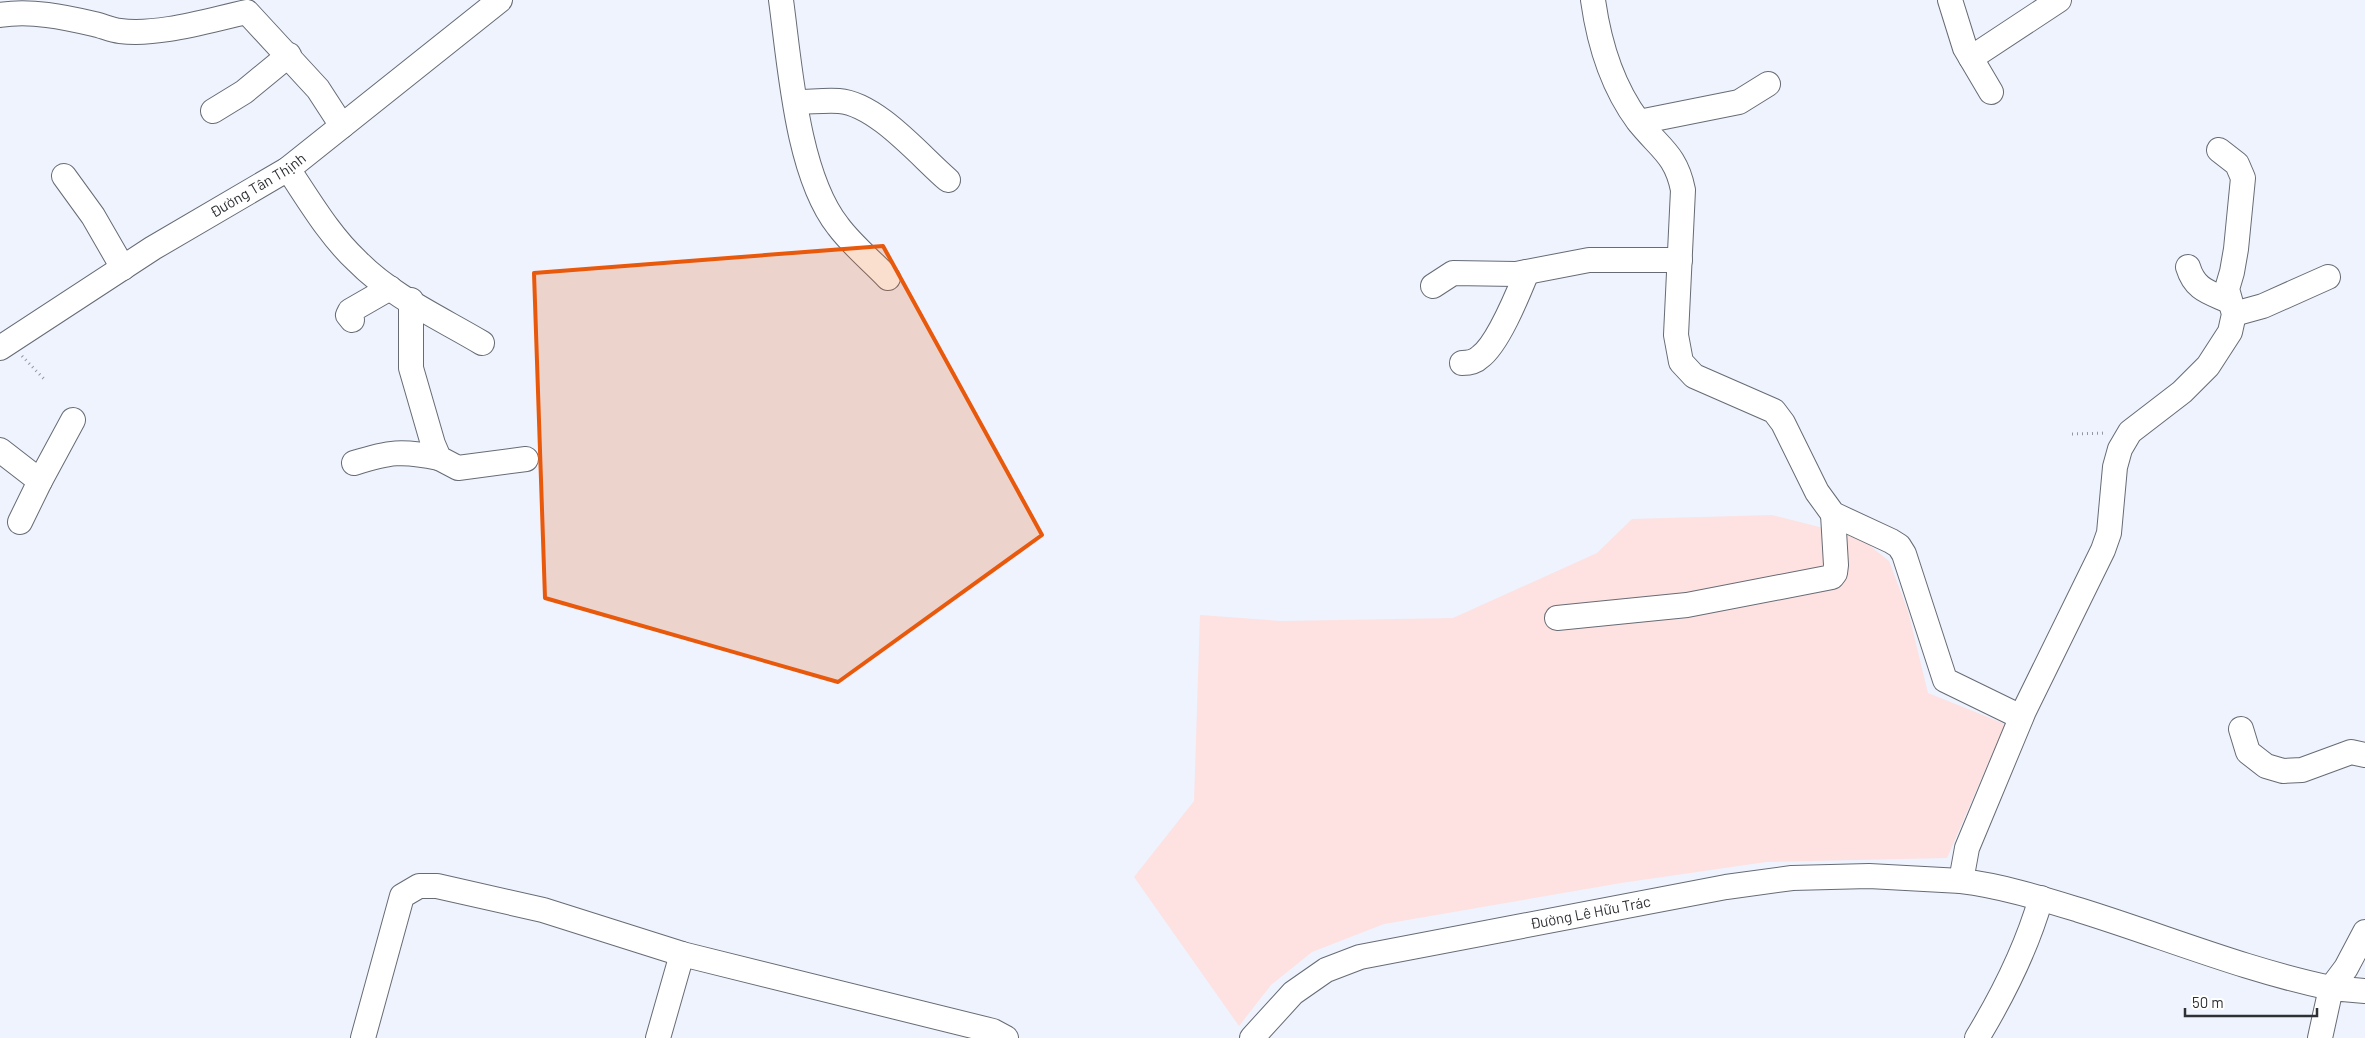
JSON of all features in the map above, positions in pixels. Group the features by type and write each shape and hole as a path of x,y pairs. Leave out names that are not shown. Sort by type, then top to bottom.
{"street":[{"name":"Đường Tân Thịnh","path":"5,346 123,268 288,169 500,0"},
{"path":"781,0 804,147 818,193 838,226 888,278"},
{"path":"1593,0 1596,22 1606,60 1626,102 1639,122 1676,163 1684,190 1676,334 1681,362 1694,376 1774,410 1783,423 1817,492 1834,514 1899,546 1904,554 1945,680 2021,717"},
{"path":"1950,0 1965,48 1992,92"},
{"path":"1971,58 2059,0"},
{"path":"0,15 16,13 33,14 74,19 119,31 149,32 243,6 318,89 342,126"},
{"path":"213,111 244,92 289,55"},
{"path":"1639,122 1739,102 1768,84"},
{"path":"796,102 841,101 863,107 886,124 948,180"},
{"path":"1961,881 1967,848 2021,717 2110,533 2115,467 2120,449 2130,432 2182,392 2208,366 2230,332 2232,308 2227,289 2236,249 2242,178 2237,164 2219,150"},
{"path":"288,169 346,250 358,262 390,288 482,343"},
{"path":"64,176 92,216 123,268"},
{"path":"1433,286 1453,274 1527,272 1589,260 1680,260"},
{"path":"2188,267 2192,280 2202,289 2232,308 2263,306 2328,277"},
{"path":"1462,363 1472,362 1487,352 1515,303 1527,272"},
{"path":"352,320 348,315 350,311 390,288"},
{"path":"411,300 411,368 433,444 439,458"},
{"path":"20,522 73,420"},
{"path":"0,450 40,481"},
{"path":"354,463 386,453 401,452 439,458 458,468 526,459"},
{"path":"1557,618 1687,605 1832,577 1836,573 1834,514"},
{"path":"2241,729 2248,752 2266,766 2284,771 2302,770 2351,752 2365,755"},
{"name":"Đường Lê Hữu Trác","path":"1252,1038 1293,993 1326,970 1360,957 1726,886 1792,878 1869,876 1961,881 1994,885 2041,898 2284,978 2331,988 2365,991"},
{"path":"363,1038 402,896 419,886 437,886 543,910 682,954 993,1031 1006,1038"},
{"path":"1977,1038 2019,958 2032,929 2041,898"},
{"path":"2320,1038 2331,988 2346,968 2365,932"},
{"path":"658,1038 682,954"}],"path":[{"path":"5,346 46,380"},
{"path":"2072,434 2130,432"}],"highlighted area":[{"path":"883,246 1042,535 838,682 545,598 534,273"}],"shaded area":[{"path":"1772,515 1859,537 1889,561 1908,611 1928,693 2005,724 1947,858 1766,862 1621,883 1384,924 1312,952 1271,985 1239,1026 1134,877 1194,801 1200,615 1281,621 1453,618 1597,553 1632,519"}]}
